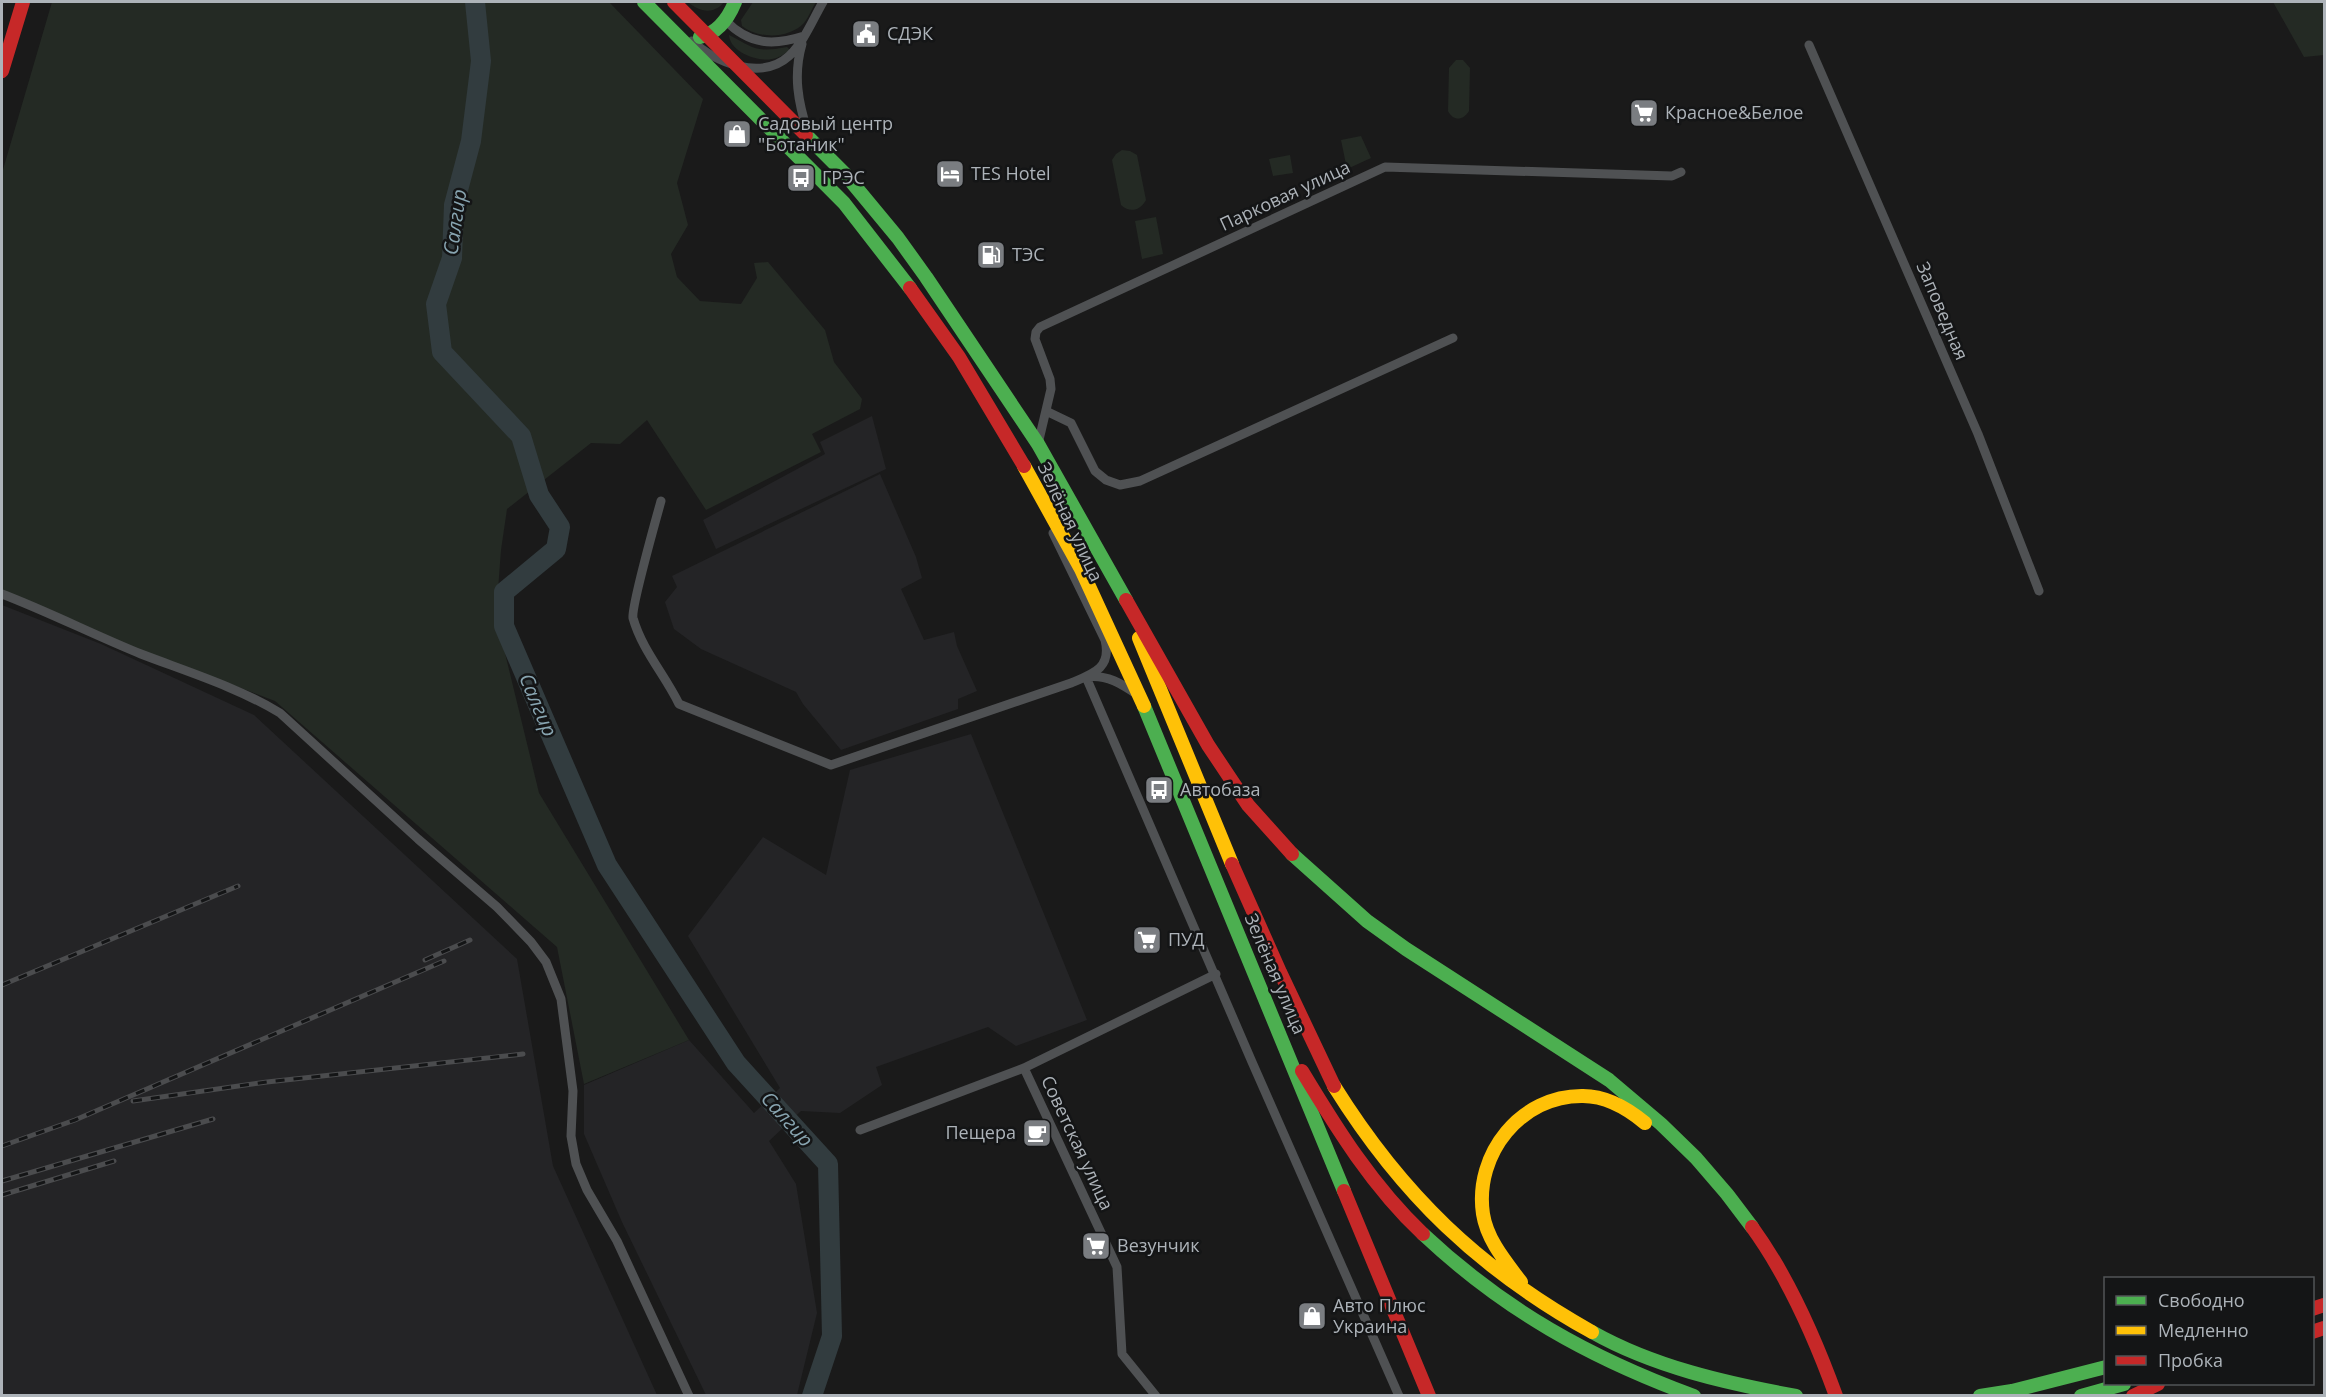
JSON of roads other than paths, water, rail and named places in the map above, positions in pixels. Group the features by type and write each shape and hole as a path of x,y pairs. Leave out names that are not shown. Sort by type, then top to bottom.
{"main road":[{"path":"2,71 23,2"},
{"name":"Зелёная улица","path":"644,2 844,203 882,250 959,357 1020,459 1081,569 1140,696 1429,1395"},
{"path":"649,2 678,26 695,36 709,36 725,20 735,2"},
{"path":"674,2 845,174 898,238 1038,444 1208,745 1248,805 1298,861 1367,921 1406,949 1609,1080 1661,1124 1712,1176 1755,1232 1780,1272 1836,1395"},
{"path":"1122,595 1178,736 1268,948 1333,1084 1373,1146 1431,1212 1474,1254 1532,1296 1604,1338 1645,1356 1696,1374 1796,1395"},
{"path":"1282,1037 1358,1160 1383,1192 1462,1269 1521,1314 1596,1358 1694,1395"},
{"path":"1532,1296 1496,1249 1486,1226 1482,1198 1485,1172 1490,1156 1512,1125 1532,1109 1557,1099 1581,1096 1610,1101 1637,1116 1657,1132 1720,1200 1772,1276 1815,1352 1826,1395"},
{"path":"1980,1395 2012,1391 2104,1368"},
{"path":"2081,1395 2117,1385"},
{"path":"2133,1395 2154,1385"}],"street":[{"path":"678,26 713,57 739,66 769,66 781,62 791,54 823,2"},
{"path":"725,20 741,34 762,41 785,42 804,36"},
{"path":"804,36 797,60 797,94 810,141"},
{"name":"Заповедная","path":"1809,45 1978,434 2039,591"},
{"name":"Парковая улица","path":"1038,444 1051,389 1050,379 1035,339 1040,327 1385,167 1672,176 1681,172"},
{"path":"1046,411 1071,423 1095,471 1106,480 1120,484 1140,480 1452,338"},
{"name":"Зелёная улица","path":"661,501 632,615 642,643 670,684 680,704 831,765 1086,677 1103,665 1108,653 1105,640 1043,514 1020,459"},
{"path":"2,594 138,652 256,698 280,713 531,942 546,962 561,999 573,1091 571,1136 576,1164 587,1190 617,1241 689,1395"},
{"path":"1140,696 1099,675 1086,677 1216,974 1256,1072 1399,1395"},
{"path":"860,1130 1024,1068 1216,974"},
{"name":"Советская улица","path":"1024,1068 1117,1267 1122,1354 1156,1395"}],"waterway":[{"name":"Салгир","path":"475,2 481,61 471,141 454,205 452,258 436,304 442,352 521,436 539,495 560,527 556,549 504,592 504,626 607,865 736,1063 828,1164 832,1336 812,1396"}],"railway":[{"path":"2,985 238,886"},
{"path":"425,960 470,940"},
{"path":"2,1146 75,1120 444,961"},
{"path":"133,1101 267,1082 523,1054"},
{"path":"2,1181 213,1119"},
{"path":"2,1195 114,1161"}],"place":[{"name":"СДЭК","path":"866,34"},
{"name":"Красное&Белое","path":"1644,113"},
{"name":"Садовый центр \"Ботаник\"","path":"737,134"},
{"name":"TES Hotel","path":"950,174"},
{"name":"ГРЭС","path":"801,178"},
{"name":"ТЭС","path":"991,255"},
{"name":"Автобаза","path":"1159,790"},
{"name":"ПУД","path":"1147,940"},
{"name":"Пещера","path":"1037,1133"},
{"name":"Везунчик","path":"1096,1246"},
{"name":"Авто Плюс Украина","path":"1312,1316"}]}
